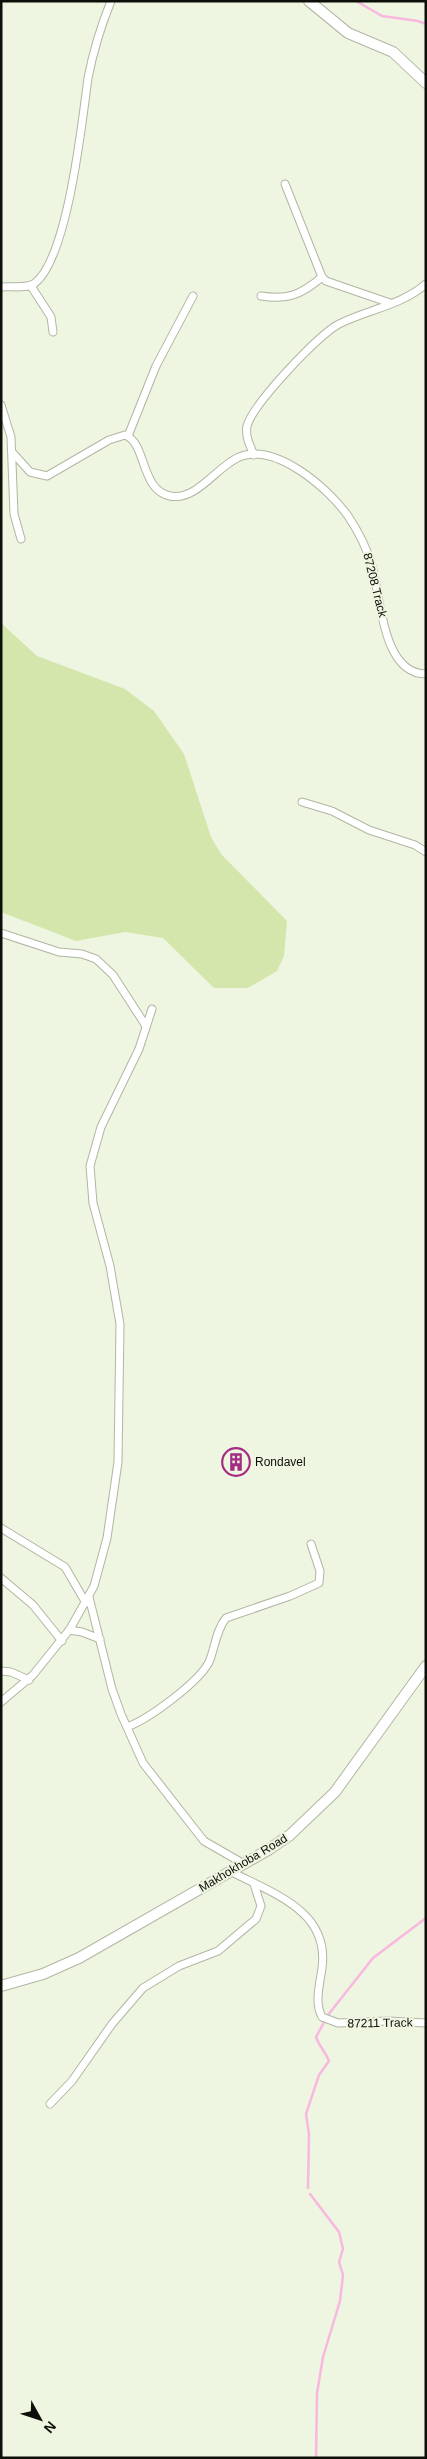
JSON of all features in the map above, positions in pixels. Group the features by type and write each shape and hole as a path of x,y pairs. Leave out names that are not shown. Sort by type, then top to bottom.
{"street":[{"path":"1,286 31,286 52,261 81,137 92,58 111,1"},
{"path":"309,1 348,33 393,52 426,83"},
{"path":"284,184 322,277 326,281 390,303"},
{"path":"260,296 279,299 289,297 311,286 322,277"},
{"path":"254,455 248,442 248,425 263,401 298,359 337,325 390,303 426,284"},
{"path":"31,286 51,317 52,332"},
{"path":"13,452 30,472 47,476 119,435 128,436 156,366 192,296"},
{"path":"1,405 13,452 11,473 14,514 21,539"},
{"name":"87208 Track","path":"128,436 136,444 147,474 158,488 168,495 186,496 232,461 239,457 254,455 275,459 304,473 322,486 340,505 361,536 371,563 386,631 394,653 409,670 426,674"},
{"path":"302,802 332,811 369,830 415,845 426,852"},
{"path":"1,933 59,952 82,954 96,959 113,975 146,1026"},
{"path":"1,1702 29,1680 62,1641 88,1600 98,1576 114,1500 118,1462 120,1324 110,1266 93,1203 90,1166 100,1127 139,1049 152,1009"},
{"path":"1,1528 65,1567 88,1600 120,1714 143,1763 204,1840 244,1864"},
{"path":"127,1727 146,1720 199,1677 210,1660 226,1618 290,1596 319,1583 320,1571 311,1544"},
{"path":"1,1578 33,1605 62,1641"},
{"path":"69,1630 82,1632 100,1639"},
{"name":"Makhokhoba Road","path":"1,1986 43,1974 79,1958 244,1864 290,1835 335,1792 426,1666"},
{"path":"1,1671 11,1672 29,1680"},
{"name":"87211 Track","path":"230,1871 291,1904 315,1926 322,1944 318,2004 322,2017 338,2023 388,2021 426,2023"},
{"path":"50,2104 77,2074 112,2024 143,1988 179,1966 218,1951 252,1924 260,1912 261,1906 254,1884"}],"green space":[{"path":"1,623 37,656 125,689 154,711 184,754 211,837 221,854 287,921 284,956 277,971 248,988 214,988 163,938 125,932 76,941 1,912"}],"waterway":[{"path":"356,1 382,16 418,21 426,24"},
{"path":"308,2188 309,2134 306,2114 319,2075 329,2061 316,2037 328,2015 373,1958 426,1918"},
{"path":"310,2194 339,2232 343,2249 339,2262 343,2275 340,2301 323,2357 317,2393 316,2458"}],"place":[{"name":"Rondavel","path":"236,1462"}]}
